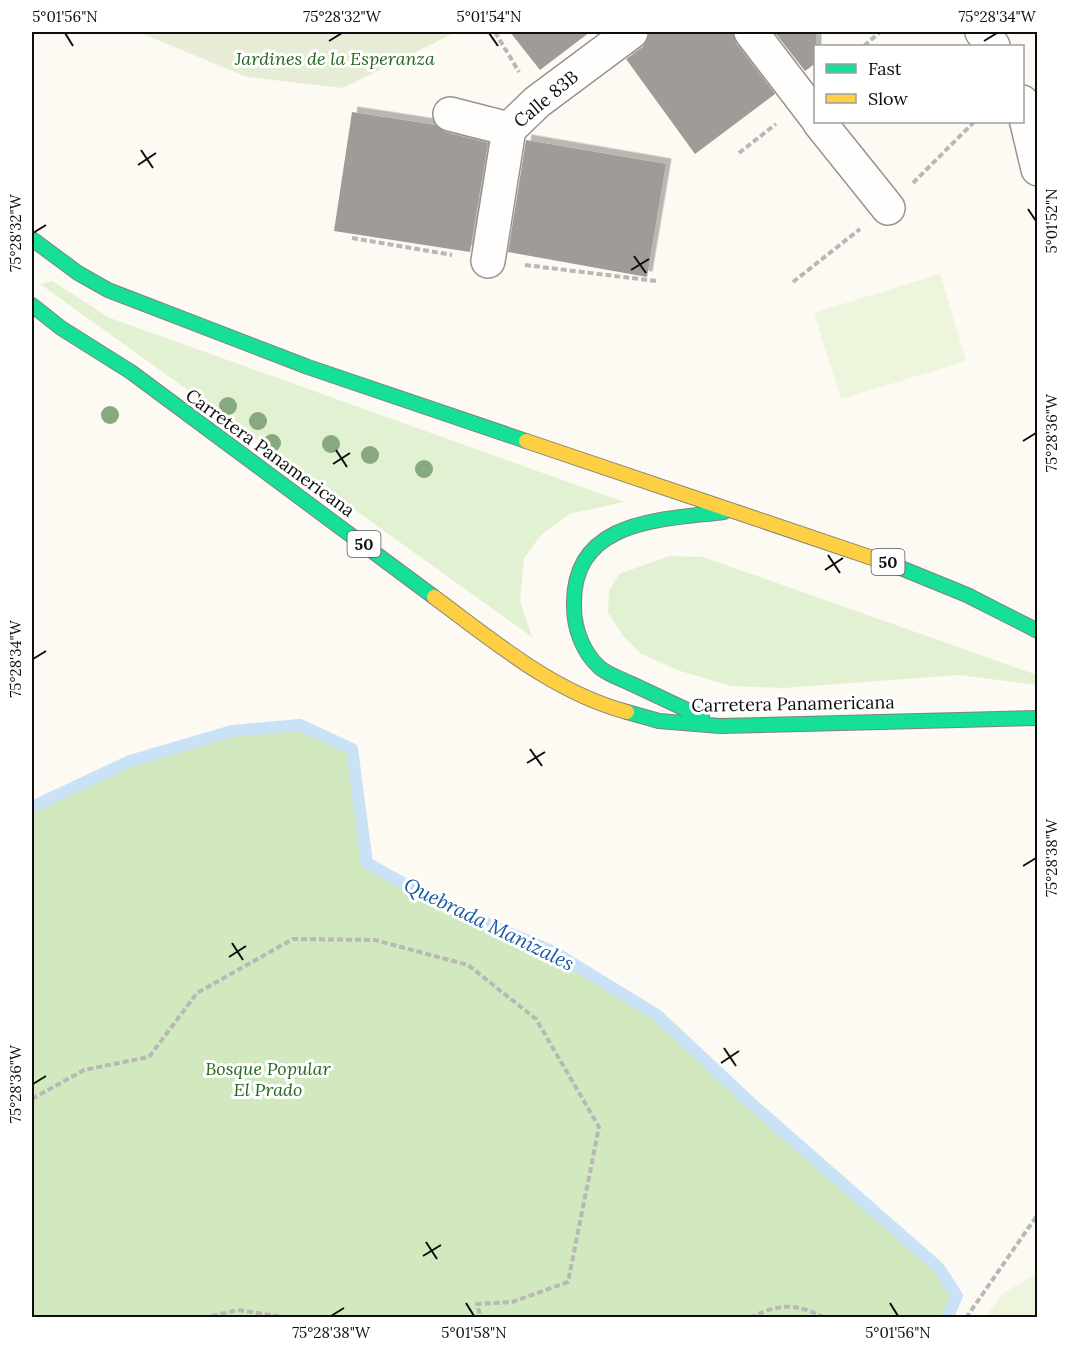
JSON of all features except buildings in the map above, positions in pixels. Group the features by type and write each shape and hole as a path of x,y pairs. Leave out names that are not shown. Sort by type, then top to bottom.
{"highway":[{"name":"50","path":"32,239 78,273 142,303 308,367 890,563 967,595 1038,631"},
{"name":"Carretera Panamericana","path":"32,305 61,328 131,372 537,673 597,704 659,722 720,726 1038,718"},
{"path":"720,726 600,668 578,638 572,603 577,576 592,551 612,534 645,523 731,511"}],"street":[{"name":"Calle 83B","path":"488,261 509,129 537,102 631,32"},
{"path":"752,32 814,114"},
{"path":"982,32 992,45"},
{"path":"1024,106 1038,169"},
{"path":"450,114 509,129"},
{"path":"820,123 888,207"}],"path":[{"path":"495,32 537,102"},
{"path":"865,45 880,32"},
{"path":"32,1099 84,1070 149,1058 197,993 293,939 375,940 468,965 536,1019 598,1127 568,1282 512,1302 477,1304 481,1317"},
{"path":"966,1317 1038,1214"},
{"path":"750,1317 767,1309 800,1306 825,1317"},
{"path":"202,1317 238,1310 289,1317"}],"green space":[{"name":"Jardines de la Esperanza","path":"138,32 456,32 343,88 247,77"},
{"path":"940,274 966,361 841,399 814,313"},
{"path":"52,281 110,318 624,502 569,514 541,535 524,558 520,601 532,637 40,284"},
{"path":"669,556 703,557 1037,675 1037,685 959,675 784,688 731,686 677,670 640,653 624,637 608,613 609,591 619,574"},
{"name":"Bosque Popular El Prado","path":"300,725 352,749 367,863 435,901 556,953 657,1015 752,1104 939,1268 957,1296 947,1317 32,1317 32,807 130,761 232,731"},
{"path":"1037,1273 1037,1317 986,1317 1002,1294"}],"waterway":[{"name":"Quebrada Manizales","path":"32,807 130,761 232,731 300,725 352,749 367,863 435,901 556,953 657,1015 752,1104 939,1268 957,1296 947,1318"}],"traffic: fast":[{"path":"32,239 78,273 108,290 308,367 526,441"},
{"path":"32,305 61,328 131,372 434,597"},
{"path":"702,717 611,675 593,661 580,640 576,623 574,606 577,577 588,556 604,540 625,529 648,522 724,512"},
{"path":"896,566 967,595 1038,631"},
{"path":"627,712 659,721 720,726 1038,718"}],"traffic: slow":[{"path":"526,441 896,566"},
{"path":"434,597 502,648 549,679 574,692 627,712"}]}
